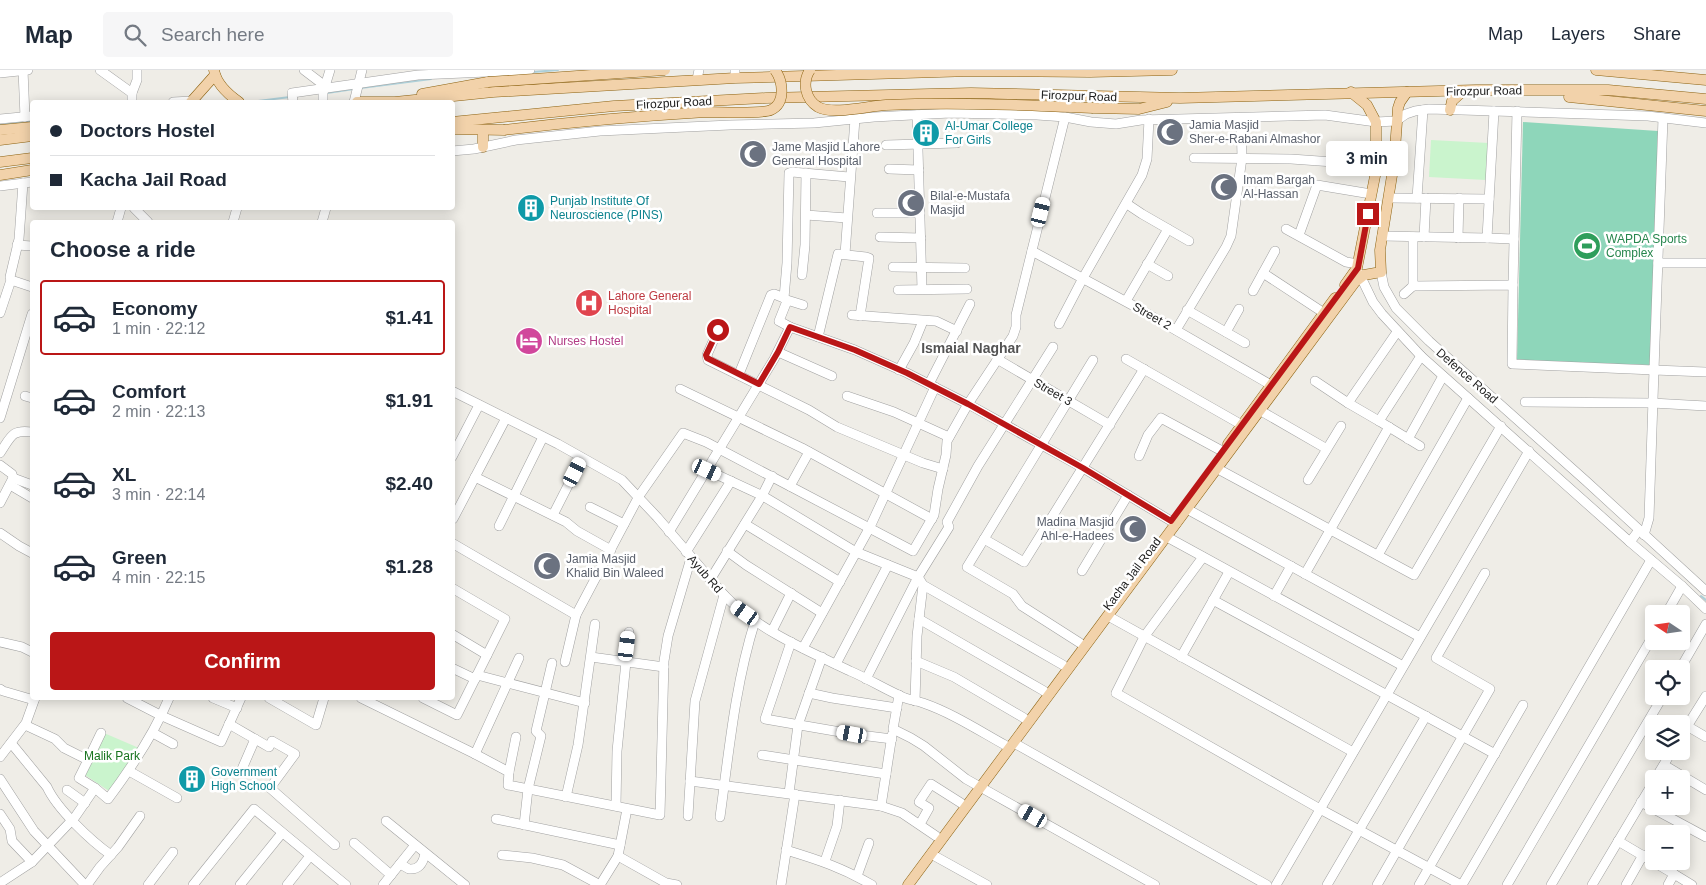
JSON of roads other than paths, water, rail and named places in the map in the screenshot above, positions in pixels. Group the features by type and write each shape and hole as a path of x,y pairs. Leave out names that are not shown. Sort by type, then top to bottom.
{"main road":[{"path":"402,100 446,88 488,82 665,70"},
{"path":"810,70 807,74 805,85 808,96 818,107 828,110 881,105 947,103 1139,109 1180,98"},
{"name":"Firozpur Road","path":"415,100 698,75 770,72 1172,70"},
{"path":"1596,70 1706,80"},
{"path":"194,100 215,72 224,88 237,100"},
{"path":"455,129 504,130 576,121 771,110 778,104 782,95 782,85 780,76 770,72"},
{"path":"1450,110 1452,101 1463,90"},
{"path":"1547,90 1558,95 1706,111"},
{"name":"Firozpur Road","path":"455,122 614,106 766,98 1013,93 1180,98 1351,92 1608,90 1706,99"},
{"path":"1351,92 1367,105 1376,122"},
{"name":"Defence Road","path":"1381,272 1380,250 1396,143 1396,121 1400,102 1408,92"},
{"name":"Kacha Jail Road","path":"907,885 936,836 961,803 978,785 1009,744 1024,718 1063,665 1174,523 1222,451 1358,270 1376,165 1376,122"},
{"path":"0,130 30,127"},
{"path":"483,130 483,147"},
{"path":"0,140 30,136"},
{"path":"0,162 30,158"},
{"path":"0,175 30,170"},
{"path":"1009,744 1167,537 1174,523 1187,509 1261,412 1352,286 1358,270 1368,274 1381,272"},
{"path":"907,885 931,854 978,785"}],"street":[{"path":"0,119 29,117 23,70"},
{"path":"0,73 29,70"},
{"path":"100,70 132,98 137,80 137,70"},
{"path":"304,70 324,88"},
{"path":"323,100 324,88 330,70"},
{"path":"355,100 362,70"},
{"path":"293,100 292,93 358,85 419,73 530,70"},
{"path":"555,70 555,89"},
{"path":"1423,110 1421,198 1424,237"},
{"path":"455,151 516,140 600,131 814,123 855,118 993,113 1065,116 1090,122 1116,124 1149,119 1325,115 1376,122 1396,121 1406,114 1423,110 1662,118 1706,122"},
{"path":"1487,238 1494,111"},
{"path":"1516,112 1512,364 1706,372"},
{"path":"916,115 922,290"},
{"path":"565,662 576,615 639,496 682,433 720,449 913,551 934,515 947,441 968,404 1013,336 1016,327 1016,314 1065,116"},
{"path":"845,254 855,118"},
{"path":"1176,330 1231,236 1242,158 1241,118"},
{"path":"1630,542 1642,533 1649,518 1662,118"},
{"path":"1059,324 1142,175 1147,159 1149,119"},
{"path":"886,145 957,143"},
{"path":"1194,158 1291,159 1376,165"},
{"path":"889,169 919,170"},
{"path":"850,177 792,172 788,175 786,299 779,321 790,327 855,350 968,404 1083,468 1174,523"},
{"path":"802,275 806,215 806,173"},
{"path":"0,186 28,182 11,280 0,313"},
{"path":"1299,235 1317,185 1372,194"},
{"path":"1389,198 1489,199"},
{"path":"1458,238 1459,198"},
{"path":"1127,204 1189,241"},
{"path":"136,210 146,220"},
{"path":"877,213 920,212"},
{"path":"806,215 847,218"},
{"path":"1126,301 1168,228"},
{"path":"1286,229 1358,270 1373,302 1397,332 1421,356 1706,609"},
{"path":"1382,236 1514,239"},
{"path":"880,237 921,238"},
{"path":"1413,237 1414,286"},
{"path":"17,245 30,246"},
{"name":"Street 2","path":"1032,251 1126,301 1271,386"},
{"path":"1253,291 1275,251"},
{"path":"818,337 838,255 845,254 868,258 856,315 936,321 957,331"},
{"path":"1658,263 1706,263"},
{"path":"1147,264 1168,276"},
{"path":"893,267 965,268"},
{"name":"Defence Road","path":"1381,272 1384,287 1396,308 1423,336 1706,592"},
{"path":"1263,273 1324,313"},
{"path":"11,280 30,286"},
{"path":"1404,294 1414,286 1513,285"},
{"path":"898,290 967,289"},
{"path":"738,374 771,295 774,294 803,305"},
{"path":"803,648 870,527 970,304"},
{"path":"1226,332 1239,309"},
{"path":"1187,310 1244,343"},
{"path":"0,418 30,320"},
{"path":"898,370 914,342 923,321"},
{"path":"669,532 778,352 790,327"},
{"path":"718,330 706,355 707,358 809,410 837,427 942,469"},
{"path":"1348,403 1397,332"},
{"path":"866,679 949,527 947,522 1004,424 1053,348"},
{"path":"778,352 832,376"},
{"path":"1379,421 1421,356"},
{"name":"Street 3","path":"997,359 1110,425"},
{"path":"1126,359 1242,425"},
{"path":"1080,643 1022,606 1013,594 967,567 1069,401 1092,360"},
{"path":"984,539 1024,562 1144,370"},
{"path":"1408,439 1443,376"},
{"path":"1315,381 1420,446"},
{"path":"680,389 809,452 932,519"},
{"name":"Ayub Rd","path":"455,392 622,480 639,496 734,606 755,621 791,642 899,695 924,703 1009,744 1267,885"},
{"path":"847,396 894,412 949,437"},
{"path":"1378,555 1468,398"},
{"path":"1525,402 1652,403 1706,406"},
{"path":"455,451 480,405"},
{"path":"1261,412 1327,449 1308,480 1342,426"},
{"path":"455,515 506,418"},
{"path":"1139,456 1148,435 1160,418 1222,451"},
{"path":"1218,469 1414,575 1501,426"},
{"path":"1305,574 1389,427"},
{"path":"0,453 14,433 18,431 30,432"},
{"path":"499,526 543,437"},
{"path":"1276,885 1529,451"},
{"path":"790,486 809,452"},
{"path":"553,515 582,458"},
{"path":"0,465 12,474 12,482 0,502"},
{"path":"707,470 762,496 856,552 921,581 1063,665"},
{"path":"710,580 762,496 772,476"},
{"path":"475,477 553,515 611,550"},
{"path":"516,737 508,785 660,815 664,667 668,636 689,555 731,481"},
{"path":"12,482 30,485"},
{"path":"12,482 30,496"},
{"path":"1082,571 1128,495"},
{"path":"590,507 624,524"},
{"path":"1187,509 1420,637"},
{"path":"745,524 840,582"},
{"path":"0,533 30,553"},
{"path":"1167,537 1403,666"},
{"path":"455,545 576,615"},
{"path":"727,551 822,613"},
{"path":"1203,558 1144,637 1116,693 1320,809 1462,885 1651,560"},
{"path":"836,664 888,565"},
{"path":"1274,596 1291,566"},
{"path":"1181,657 1229,572"},
{"path":"1377,885 1490,689 1436,658 1485,573"},
{"path":"915,701 921,581"},
{"path":"1671,605 1682,586"},
{"path":"427,700 457,716 505,619 455,590"},
{"path":"772,631 791,593"},
{"path":"688,816 695,701 724,595"},
{"path":"1213,600 1495,754"},
{"path":"1108,616 1353,752"},
{"path":"920,619 1044,691"},
{"path":"720,817 738,690 746,649 755,621"},
{"path":"566,796 578,745 595,624"},
{"path":"1685,660 1706,624"},
{"path":"616,806 617,751 629,632"},
{"path":"455,636 487,655"},
{"path":"0,642 22,647 30,651"},
{"path":"791,642 765,719 892,740"},
{"path":"1507,885 1645,649"},
{"path":"591,657 664,667"},
{"path":"781,885 798,725 822,657"},
{"path":"475,754 520,658"},
{"path":"916,661 954,677 1024,718"},
{"path":"524,825 528,789 541,736 536,731 552,663"},
{"path":"455,669 476,677 585,703"},
{"path":"0,689 30,698"},
{"path":"809,693 897,708"},
{"path":"880,806 899,695"},
{"path":"1690,721 1706,696"},
{"path":"0,756 24,725 35,700"},
{"path":"131,700 162,716 222,742 240,700"},
{"path":"101,733 79,778 108,799 129,771 162,716 169,700"},
{"path":"218,700 237,708"},
{"path":"272,700 316,725 323,700"},
{"path":"365,700 509,772"},
{"path":"1419,885 1524,705"},
{"path":"1551,885 1658,705"},
{"path":"1327,885 1426,716"},
{"path":"229,724 269,747 272,741 295,754 270,788 334,845"},
{"path":"24,725 55,739 64,748 88,760"},
{"path":"1690,728 1706,737"},
{"path":"893,730 911,738 966,779 1155,885"},
{"path":"152,733 173,744"},
{"path":"242,769 256,739"},
{"path":"11,743 73,820 99,847 111,855"},
{"path":"762,755 886,774"},
{"path":"1661,770 1667,760"},
{"path":"1664,765 1706,790"},
{"path":"129,771 178,798"},
{"path":"0,779 34,831 86,885 140,816"},
{"path":"690,782 880,806 902,813 936,836"},
{"path":"920,824 928,808 919,802 931,784 961,803"},
{"path":"0,883 32,862 73,820 95,788"},
{"path":"67,790 85,803"},
{"path":"1592,885 1645,796"},
{"path":"825,862 837,826 840,800"},
{"path":"1641,802 1706,837"},
{"path":"193,885 254,809 339,883"},
{"path":"502,855 532,858 563,865 600,885 618,856 628,809"},
{"path":"0,814 10,829 12,841 32,862"},
{"path":"496,819 620,845"},
{"path":"386,821 465,885"},
{"path":"240,885 282,833"},
{"path":"1618,841 1692,885"},
{"path":"354,843 391,874"},
{"path":"857,876 869,843"},
{"path":"383,885 414,845"},
{"path":"786,850 825,862 872,885"},
{"path":"148,885 173,852"},
{"path":"400,864 409,869 417,868 421,865 425,854"},
{"path":"931,854 987,885"},
{"path":"1626,885 1642,855"},
{"path":"287,885 310,856"},
{"path":"618,856 666,883 677,885"},
{"path":"1668,885 1674,874"}],"waterway":[{"path":"533,72 558,70"},
{"path":"361,88 431,79"},
{"path":"327,93 354,89"},
{"path":"266,100 290,97"},
{"path":"0,125 30,121"},
{"path":"1701,596 1706,600"}],"place":[{"name":"Jamia Masjid Sher-e-Rabani Almashor","path":"1170,132"},
{"name":"Al-Umar College For Girls","path":"926,133"},
{"name":"Jame Masjid Lahore General Hospital","path":"753,154"},
{"name":"Imam Bargah Al-Hassan","path":"1224,187"},
{"name":"Bilal-e-Mustafa Masjid","path":"911,203"},
{"name":"Punjab Institute Of Neuroscience (PINS)","path":"531,208"},
{"name":"WAPDA Sports Complex","path":"1587,246"},
{"name":"Lahore General Hospital","path":"589,303"},
{"name":"Nurses Hostel","path":"529,341"},
{"name":"Madina Masjid Ahl-e-Hadees","path":"1133,529"},
{"name":"Jamia Masjid Khalid Bin Waleed","path":"547,566"},
{"name":"Government High School","path":"192,779"}],"district":[{"name":"Ismaial Naghar","path":"971,348"}],"park label":[{"name":"Malik Park","path":"112,756"}]}
